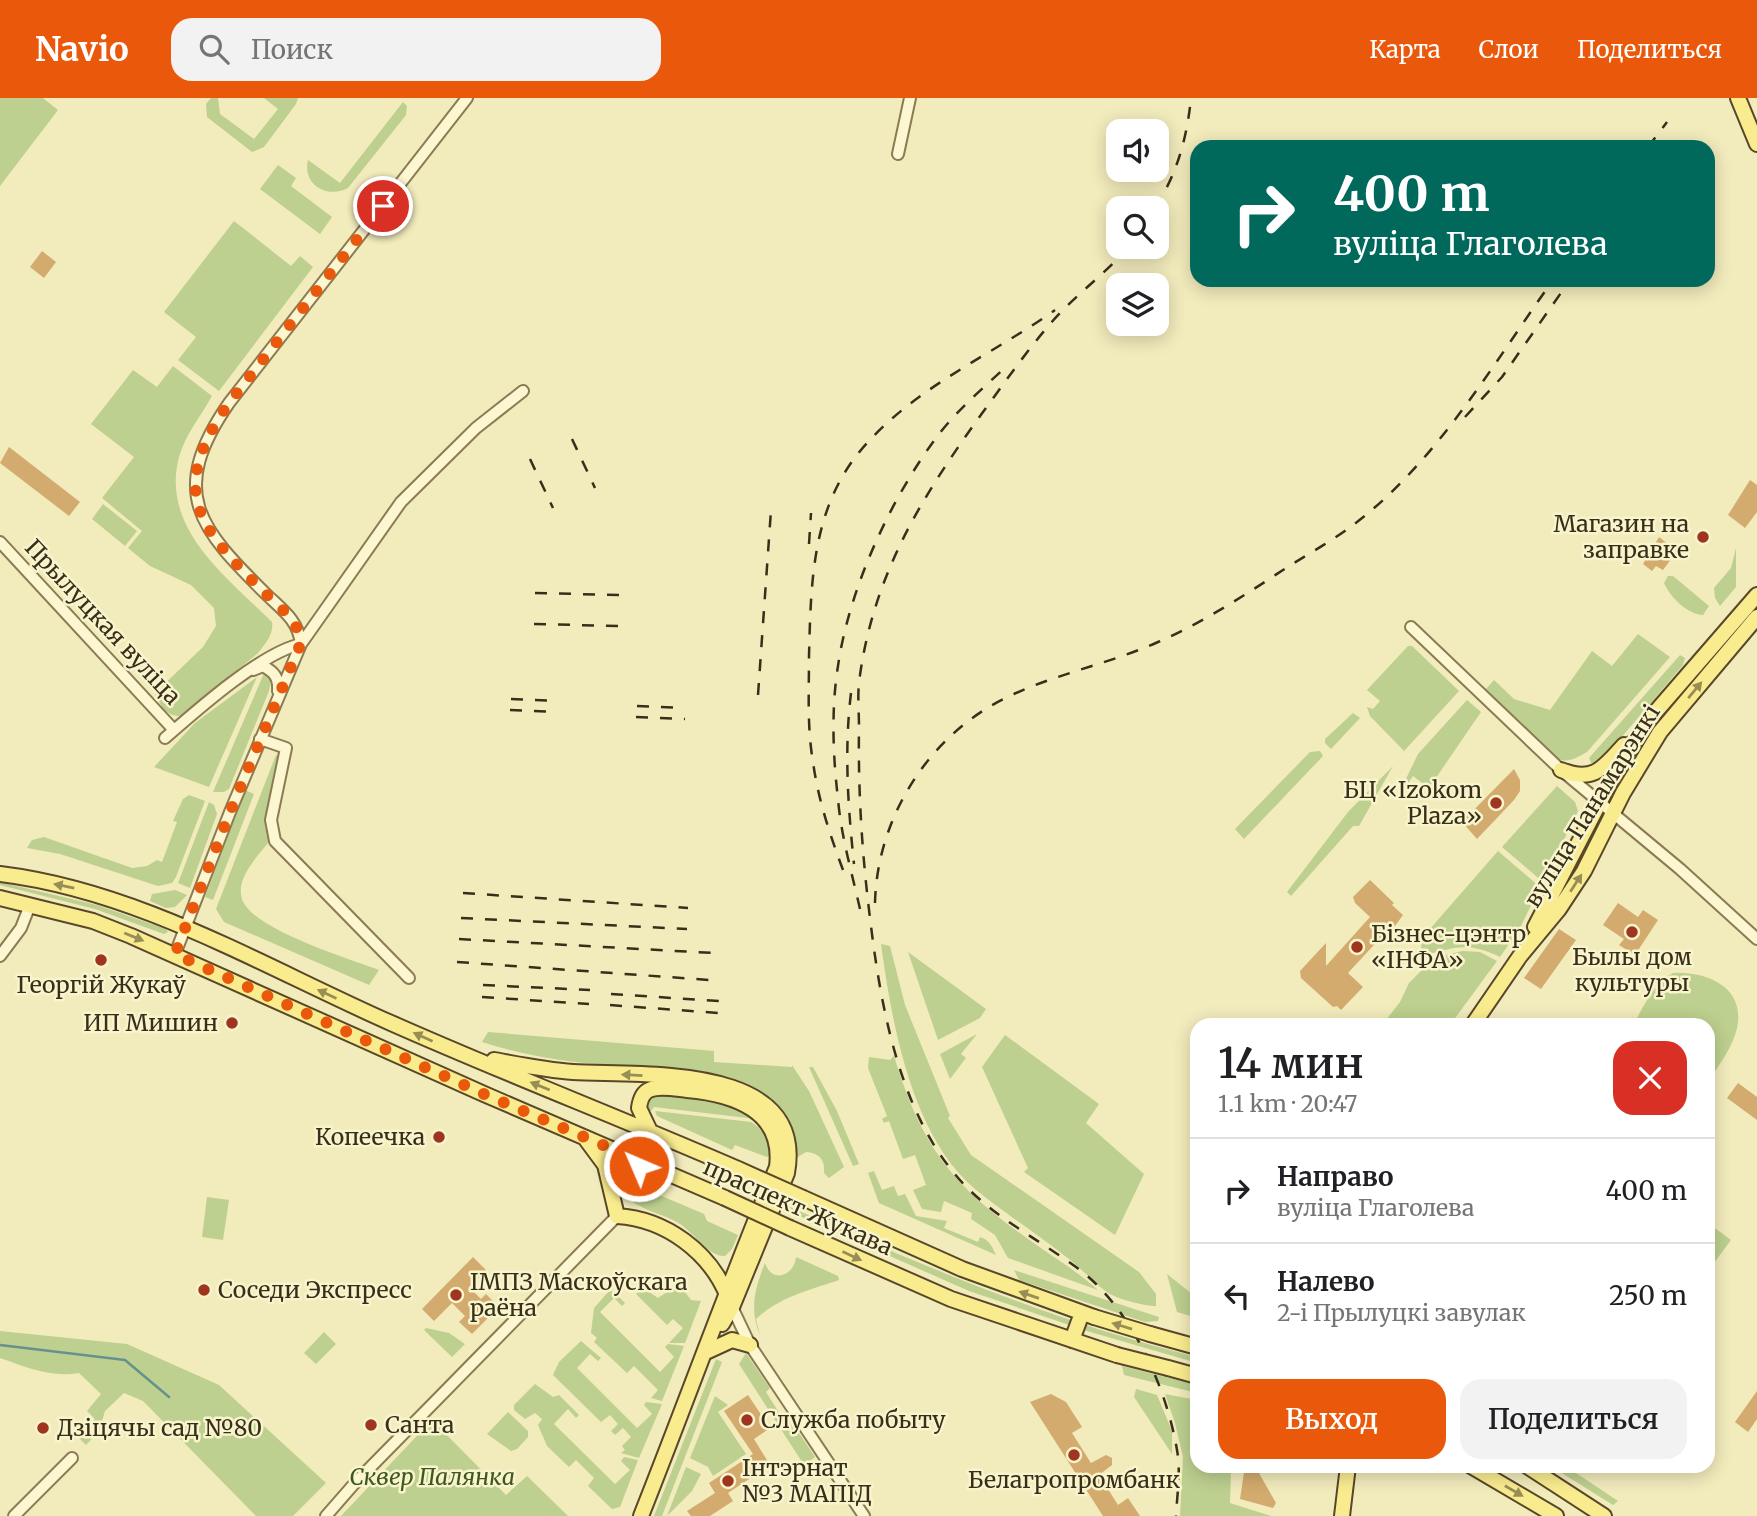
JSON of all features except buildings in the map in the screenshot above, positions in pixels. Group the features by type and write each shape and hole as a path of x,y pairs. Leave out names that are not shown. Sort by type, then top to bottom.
{"main road":[{"path":"1738,98 1757,144"},
{"name":"вуліца Панамарэнкі","path":"1520,956 1622,759 1652,716 1757,596"},
{"name":"вуліца Панамарэнкі","path":"1477,1018 1584,871 1612,814 1660,732 1757,617"},
{"path":"1561,770 1577,776 1593,773 1604,767 1652,716"},
{"path":"0,864 12,868 24,877"},
{"name":"праспект Жукава","path":"0,874 103,896 185,929 458,1053 649,1129 962,1269 1088,1315 1190,1345"},
{"name":"праспект Жукава","path":"0,898 93,921 175,954 951,1300 1116,1355 1190,1374"},
{"path":"0,905 27,904"},
{"path":"458,1053 534,1068 708,1080 764,1103 777,1118 787,1136 790,1156 787,1173 732,1307 706,1352"},
{"path":"641,1516 706,1352 726,1292 777,1167 778,1147 769,1124 752,1109 723,1096 684,1089 655,1088 644,1094 640,1102 643,1119 649,1129"},
{"path":"582,1135 602,1159 617,1216 654,1224 692,1246 717,1273 732,1307"},
{"path":"612,1193 616,1181 625,1172 650,1165"},
{"path":"717,1273 724,1275 735,1269"},
{"path":"726,1292 736,1290 741,1284"},
{"path":"1072,1340 1088,1315"},
{"path":"706,1352 732,1340 750,1345"},
{"path":"1342,1516 1347,1473"},
{"path":"1483,1473 1556,1516"},
{"path":"1538,1473 1604,1516"}],"street":[{"path":"301,643 295,622 224,553 206,526 198,509 195,482 198,459 211,429 229,403 467,98"},
{"path":"898,154 910,98"},
{"path":"175,954 301,643 401,502 476,428 523,391"},
{"name":"Прылуцкая вуліца","path":"0,542 174,730"},
{"path":"1411,627 1561,770 1680,869 1757,939"},
{"path":"165,738 249,671 284,647 301,643"},
{"path":"249,671 264,666 273,672 279,684 277,697"},
{"path":"260,739 286,748 271,820 275,841 410,978"},
{"path":"0,956 14,940 27,904"},
{"path":"326,1516 348,1490 617,1216"},
{"path":"732,1307 750,1345 864,1516"},
{"path":"14,1516 72,1458"},
{"path":"316,1516 339,1493 348,1490"}],"green space":[{"path":"0,98 43,98 58,110 0,186"},
{"path":"211,98 218,98 220,114 254,139 278,109 264,98 298,98 264,147 252,152 207,117 206,104"},
{"path":"403,102 407,106 406,115 348,188 325,191 313,183 307,169 308,160 340,183"},
{"path":"278,165 296,178 291,186 332,217 320,234 260,189"},
{"path":"234,221 291,266 300,256 313,267 219,391 178,360 196,337 164,312"},
{"path":"173,366 212,396 189,433 179,457 176,483 179,507 188,529 202,550 236,588 272,622 272,631 258,653 182,716 172,715 165,710 155,693 203,647 216,626 214,608 191,585 150,566 128,548 142,531 102,498 134,457 91,424 133,370 157,387"},
{"path":"103,504 137,531 125,546 92,519"},
{"path":"1736,548 1736,587 1720,606 1715,598 1714,588 1731,568"},
{"path":"1668,576 1673,576 1709,606 1703,615 1691,612 1670,594 1664,583"},
{"path":"1638,634 1670,657 1587,752 1572,759 1556,759 1486,689 1494,680 1514,699 1550,710 1592,651 1612,666"},
{"path":"1408,646 1412,646 1459,691 1404,751 1370,716 1367,707 1373,709 1380,701 1367,690"},
{"path":"1680,655 1685,658 1683,665 1597,766 1593,767 1589,758"},
{"path":"265,671 271,680 269,691 229,789 213,792"},
{"path":"257,677 209,787 154,767 195,723"},
{"path":"1467,700 1481,712 1429,788 1413,776 1406,786 1403,785 1418,754"},
{"path":"1353,713 1360,718 1331,749 1325,739"},
{"path":"1320,751 1323,756 1244,839 1235,829 1310,752"},
{"path":"276,755 282,758 265,828 272,838 245,874 242,899 249,910 282,932 379,970 369,985 224,922 216,909"},
{"path":"1393,766 1359,826 1353,826 1291,896 1287,892 1348,812"},
{"path":"1557,786 1575,802 1578,811 1543,882 1502,847"},
{"path":"245,790 254,794 213,900 205,897"},
{"path":"189,795 205,801 172,883 158,886 60,854 27,848 32,840 44,837 132,868 147,866 157,860 162,862 177,822 173,821 183,799"},
{"path":"209,802 214,805 217,814 190,888 178,883"},
{"path":"1498,851 1540,887 1520,928 1500,957 1480,949 1463,947 1426,955 1421,951 1422,938"},
{"path":"0,882 97,905 168,932 164,934 95,909 0,885"},
{"path":"175,890 187,895 175,907 166,908 150,901 152,894"},
{"path":"881,944 890,946 905,1005 950,1116 948,1118 971,1155 1139,1272 1156,1294 1156,1306 1126,1300 1105,1291 1070,1260 975,1189 953,1166 920,1109 908,1076 891,1008"},
{"path":"1462,951 1480,952 1497,961 1455,1018 1387,1018 1400,1002 1409,983 1429,963 1427,960"},
{"path":"908,952 986,1009 980,1018 938,1040"},
{"path":"1673,973 1686,973 1710,979 1721,984 1735,1002 1738,1014 1735,1035 1715,1071 1715,1018 1637,1018 1654,989"},
{"path":"488,1032 714,1051 714,1062 792,1065 809,1091 844,1167 829,1178 824,1173 824,1164 818,1156 806,1152 796,1158 789,1126 774,1102 752,1086 726,1076 544,1057 482,1042"},
{"path":"977,1034 961,1054 966,1058 950,1079 940,1054"},
{"path":"1005,1035 1099,1104 1086,1123 1144,1174 1115,1235 1024,1172 1028,1168 982,1067"},
{"path":"894,1056 928,1139 959,1181 1001,1219 1098,1290 1008,1258 995,1235 971,1219 972,1213 944,1201 941,1212 922,1209 913,1190 926,1185 915,1155 903,1159 889,1121 884,1123 882,1119 887,1116 868,1068 869,1057 890,1060"},
{"path":"809,1067 813,1067 837,1111 859,1164 853,1166"},
{"path":"700,1093 745,1110 756,1119 654,1107 651,1111 647,1110 650,1101 657,1094"},
{"path":"655,1111 751,1122 766,1136 772,1155 767,1157 735,1145 732,1150 657,1116"},
{"path":"874,1171 882,1190 894,1186 898,1196 905,1194 916,1216 947,1221 944,1228 978,1242 980,1237 983,1238 996,1255 879,1203 868,1173"},
{"path":"629,1182 704,1214 707,1221 738,1235 732,1249 725,1256 713,1253 680,1224 638,1205 626,1195"},
{"path":"207,1197 229,1200 223,1240 202,1237"},
{"path":"781,1203 884,1248 1037,1309 1190,1355 1190,1361 1087,1331 969,1291 779,1207"},
{"path":"1715,1228 1731,1240 1715,1262"},
{"path":"796,1257 838,1276 839,1280 795,1295 765,1311 756,1319 760,1335 755,1316 754,1307 758,1281 765,1263 773,1274 782,1275 791,1269"},
{"path":"1014,1270 1159,1317 1158,1321 1145,1322 1019,1280"},
{"path":"1167,1274 1190,1292 1190,1316 1177,1312"},
{"path":"679,1284 691,1300 701,1301 685,1343 669,1343 683,1328 673,1319 667,1325 636,1294 643,1288 658,1298"},
{"path":"609,1291 614,1292 625,1303 622,1306 614,1298 600,1312 660,1372 674,1357 665,1347 668,1344 684,1346 662,1401 651,1398 658,1390 634,1366 627,1373 594,1342 597,1338 591,1333 594,1308"},
{"path":"426,1328 449,1333 465,1344 452,1357 424,1330"},
{"path":"0,1331 127,1344 219,1385 326,1483 293,1516 256,1516 143,1401 124,1393 105,1411 99,1431 86,1445 78,1437 95,1419 87,1411 101,1394 79,1373 49,1373 0,1358"},
{"path":"324,1332 336,1344 316,1364 304,1353"},
{"path":"581,1341 601,1358 598,1361 590,1354 577,1368 637,1428 652,1414 644,1405 646,1402 662,1404 639,1458 621,1453 625,1450 622,1446 631,1437 623,1428 615,1435 611,1431 618,1424 610,1415 601,1422 553,1375 559,1362"},
{"path":"746,1353 770,1388 766,1392 788,1427 793,1424 815,1457 804,1465 739,1364"},
{"path":"716,1359 722,1362 662,1516 654,1516"},
{"path":"1122,1366 1190,1383 1190,1391 1124,1375"},
{"path":"535,1384 553,1397 559,1395 579,1415 576,1418 568,1409 554,1424 615,1484 630,1470 621,1461 624,1457 638,1460 620,1507 612,1509 588,1486 594,1478 576,1460 569,1467 547,1446 538,1425 542,1419 535,1413 525,1419 514,1410 514,1405"},
{"path":"1136,1389 1157,1395 1172,1431 1172,1454 1134,1397"},
{"path":"1165,1394 1190,1399 1190,1473 1231,1473 1230,1503 1271,1516 1180,1516 1183,1457"},
{"path":"715,1396 728,1405 718,1412 746,1454 713,1476 708,1467 690,1458"},
{"path":"508,1412 528,1431 528,1437 517,1449 511,1451 487,1434"},
{"name":"Сквер Палянка","path":"432,1420 506,1495 527,1476 568,1516 341,1516"},
{"path":"686,1467 701,1474 692,1491 667,1516"},
{"path":"1562,1473 1576,1473 1618,1501 1613,1505"}],"waterway":[{"path":"0,1345 125,1360 169,1397"}],"railway":[{"path":"1161,196 1180,155 1191,98"},
{"path":"1653,140 1667,122"},
{"path":"1117,259 1059,314 1032,345 941,473 905,536 877,602 860,675 860,799 867,894 879,984 895,1052 919,1117 935,1146 967,1187 996,1212 1095,1283 1129,1325 1154,1374 1172,1425 1179,1466 1176,1516"},
{"path":"875,903 878,870 886,838 898,808 914,779 958,729 1014,694 1122,656 1192,626 1353,525 1383,500 1437,442 1462,411 1548,287"},
{"path":"1465,417 1502,377 1565,287"},
{"path":"843,870 818,790 809,723 811,598 818,542 825,516 849,465 888,422 934,387 1055,310"},
{"path":"860,909 842,827 834,750 836,682 851,607 874,546 919,462 952,418 1007,366"},
{"path":"572,439 595,488"},
{"path":"530,459 553,508"},
{"path":"758,695 771,510"},
{"path":"809,544 811,513"},
{"path":"535,593 619,595"},
{"path":"534,624 618,626"},
{"path":"851,693 848,779 854,864"},
{"path":"511,699 559,701"},
{"path":"637,706 685,708"},
{"path":"510,710 558,712"},
{"path":"636,717 685,719"},
{"path":"463,893 688,908"},
{"path":"461,918 687,929"},
{"path":"459,939 713,953"},
{"path":"457,962 710,980"},
{"path":"483,985 590,990"},
{"path":"611,994 719,1001"},
{"path":"482,997 589,1004"},
{"path":"610,1005 718,1013"}],"place":[{"name":"Магазин на заправке","path":"1703,537"},
{"name":"БЦ «Izokom Plaza»","path":"1496,803"},
{"name":"Былы дом культуры","path":"1632,932"},
{"name":"Бізнес-цэнтр «ІНФА»","path":"1357,947"},
{"name":"Георгій Жукаў","path":"101,960"},
{"name":"ИП Мишин","path":"232,1023"},
{"name":"Копеечка","path":"439,1137"},
{"name":"Соседи Экспресс","path":"204,1290"},
{"name":"ІМПЗ Маскоўскага раёна","path":"456,1295"},
{"name":"Служба побыту","path":"747,1420"},
{"name":"Санта","path":"371,1425"},
{"name":"Дзіцячы сад №80","path":"43,1428"},
{"name":"Белагропромбанк","path":"1074,1455"},
{"name":"Інтэрнат №3 МАПІД","path":"728,1481"}],"route":[{"path":"383,206 229,403 211,429 198,459 195,482 198,509 206,526 224,553 295,622 301,643 230,812 175,954 484,1094 650,1165 639,1166"}]}
